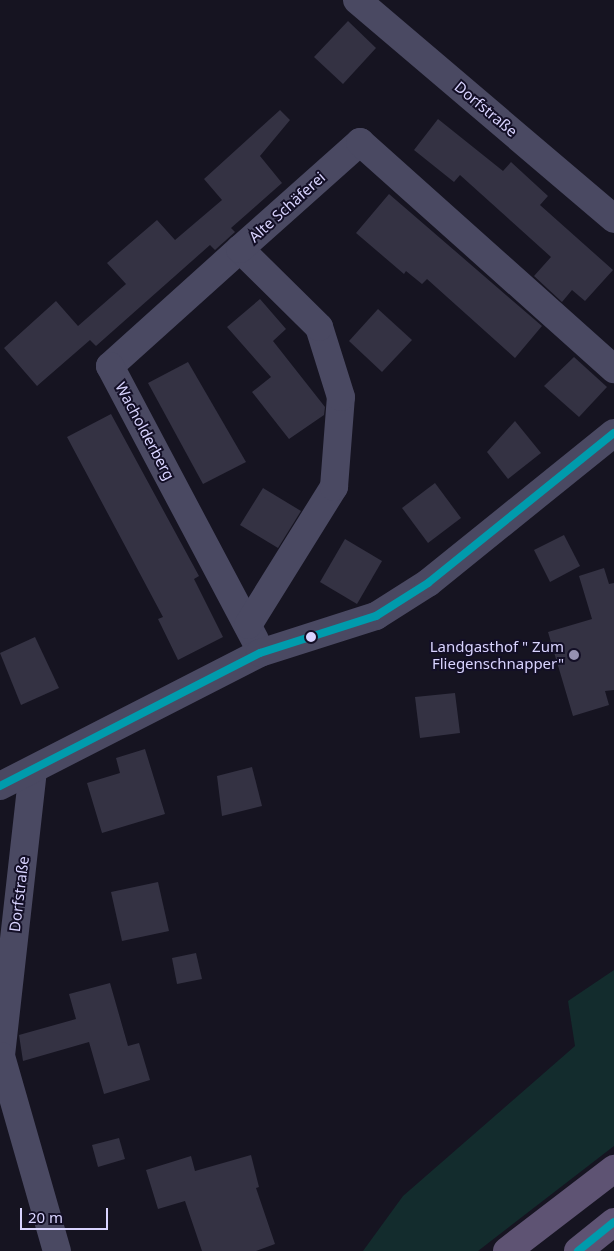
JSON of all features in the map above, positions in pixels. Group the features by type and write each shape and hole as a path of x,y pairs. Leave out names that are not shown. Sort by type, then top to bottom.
{"main road":[{"path":"507,1251 614,1169"},
{"path":"578,1251 614,1222"}],"street":[{"name":"Dorfstraße","path":"357,0 614,219"},
{"name":"Alte Schäferei","path":"248,625 334,487 341,397 319,327 240,249 360,142 614,369"},
{"name":"Wacholderberg","path":"240,249 110,366 248,625 260,653"},
{"path":"3,777 34,770 260,653 376,616 428,583 614,433"},
{"name":"Dorfstraße","path":"34,770 1,1056 57,1251"}],"green space":[{"path":"614,970 614,1146 478,1251 363,1251 403,1196 575,1046 568,1001"}],"building":[{"path":"348,21 376,48 343,84 314,57"},
{"path":"280,110 290,120 260,156 282,183 231,228 235,232 215,250 210,245 96,346 90,340 37,386 4,348 56,301 78,326 126,284 107,263 157,220 175,240 222,200 204,179"},
{"path":"438,119 503,171 511,162 548,196 540,205 613,270 585,301 572,290 562,302 534,276 551,257 460,175 454,182 414,150"},
{"path":"389,194 542,326 515,358 427,279 422,284 406,271 404,274 356,233"},
{"path":"260,299 286,329 273,341 325,407 324,415 289,439 252,392 271,377 227,327"},
{"path":"378,309 412,340 382,372 349,341"},
{"path":"574,357 607,387 579,417 544,386"},
{"path":"188,362 246,462 203,484 148,383"},
{"path":"111,414 199,576 194,579 223,637 178,660 158,619 163,617 67,437"},
{"path":"515,421 541,453 508,479 487,452"},
{"path":"435,483 461,518 428,543 402,508"},
{"path":"263,488 301,511 278,548 240,525"},
{"path":"564,535 580,566 550,582 534,550"},
{"path":"345,539 382,561 357,604 320,582"},
{"path":"604,568 609,584 614,583 614,690 605,691 609,705 573,716 548,632 592,619 579,576"},
{"path":"35,637 59,688 21,705 0,653"},
{"path":"455,693 460,733 420,738 415,697"},
{"path":"145,749 165,814 102,833 87,783 120,773 116,758"},
{"path":"252,767 262,806 222,816 217,776"},
{"path":"158,882 169,931 122,941 111,892"},
{"path":"196,953 202,979 177,984 172,958"},
{"path":"110,983 128,1046 139,1043 150,1080 104,1094 89,1042 23,1061 19,1035 76,1019 69,994"},
{"path":"119,1138 125,1159 98,1167 92,1145"},
{"path":"251,1155 259,1187 256,1188 275,1244 256,1251 202,1251 185,1201 158,1209 146,1170 191,1156 195,1171"}],"transit line":[{"path":"0,786 260,653 376,616 428,583 614,433"},
{"path":"578,1251 614,1222"}],"place":[{"name":"Landgasthof \" Zum Fliegenschnapper\"","path":"574,655"}]}
